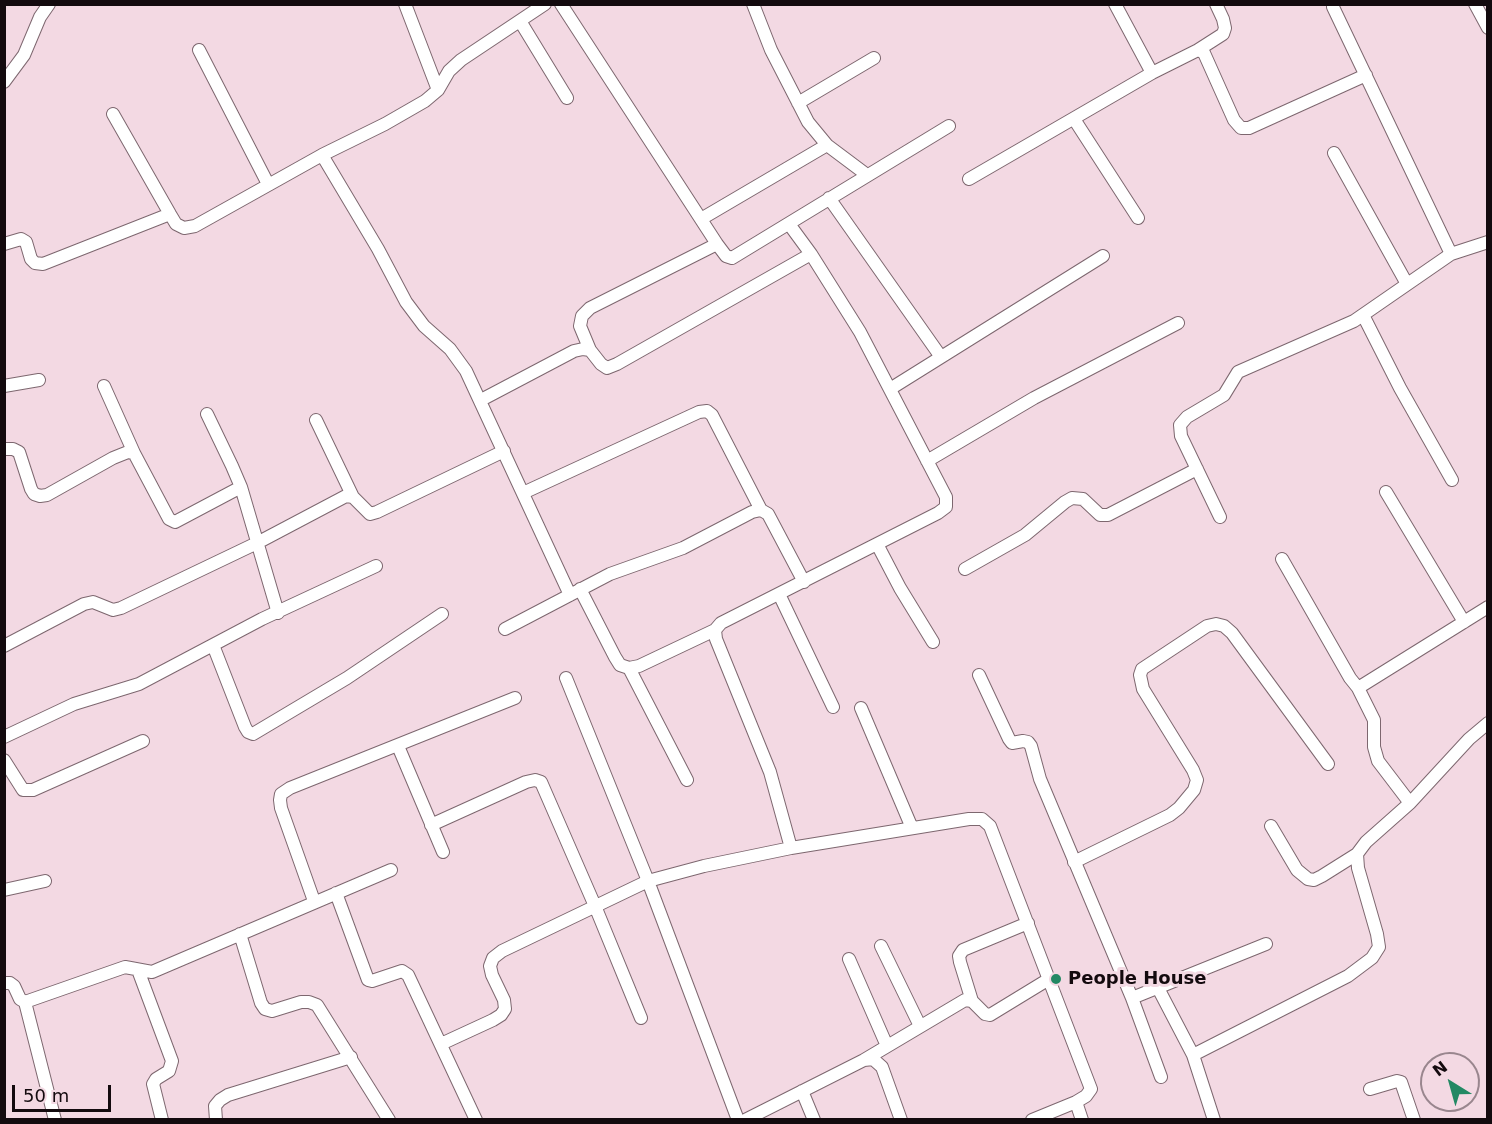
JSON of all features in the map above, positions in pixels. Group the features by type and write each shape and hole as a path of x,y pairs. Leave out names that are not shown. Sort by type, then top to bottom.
{"street":[{"path":"35,4 40,17"},
{"path":"4,82 24,55 48,4"},
{"path":"405,4 438,90"},
{"path":"113,114 176,224 184,228 195,226 268,184 425,101 438,90 449,71 461,60 545,4"},
{"path":"561,4 717,244 726,256 732,258 949,126"},
{"path":"753,4 771,50 808,122 827,145 867,175"},
{"path":"1115,4 1152,73"},
{"path":"969,179 1223,34 1225,28 1223,19 1216,4"},
{"path":"1475,4 1488,28"},
{"path":"1333,7 1451,254"},
{"path":"520,21 567,98"},
{"path":"199,50 268,184"},
{"path":"1198,50 1204,53 1234,120 1241,128 1249,128 1366,75"},
{"path":"798,103 874,58"},
{"path":"1074,118 1138,218"},
{"path":"701,219 827,145"},
{"path":"1334,153 1407,284"},
{"path":"322,155 378,249 406,302 424,326 458,357 575,592 620,665 629,668 639,666 715,630 721,623 939,513 946,507 946,497 860,333 811,254 789,224"},
{"path":"830,198 941,357"},
{"path":"4,244 21,239 27,242 31,259 35,264 43,264 170,214"},
{"path":"1220,517 1181,436 1180,425 1187,417 1224,395 1238,372 1247,366 1340,328 1363,315 1451,254 1488,242"},
{"path":"717,244 590,308 582,316 580,326 590,350 601,364 607,368 616,364 811,254"},
{"path":"890,389 1103,256"},
{"path":"1363,315 1452,480"},
{"path":"927,461 1034,398 1178,323"},
{"path":"480,400 574,351 590,350"},
{"path":"4,386 39,380"},
{"path":"104,386 134,453 169,519 175,522 241,487"},
{"path":"524,493 699,412 707,411 712,415 761,510 768,514 804,582"},
{"path":"207,414 241,487 278,612"},
{"path":"316,420 353,497 370,514 504,451"},
{"path":"4,449 13,448 19,452 34,494 40,496 47,495 113,458 128,452 134,453"},
{"path":"965,569 1025,535 1072,498 1083,499 1100,515 1108,515 1197,469"},
{"path":"1386,492 1464,621"},
{"path":"4,646 84,604 93,602 113,610 122,608 256,543 339,499 346,496 353,497"},
{"path":"506,629 610,574 693,543 752,512 761,510"},
{"path":"877,544 900,588 933,642"},
{"path":"1282,559 1350,678 1358,688 1374,720 1374,747 1378,761 1410,802"},
{"path":"4,737 74,704 139,684 278,612 376,566"},
{"path":"779,594 832,707"},
{"path":"1358,688 1488,607"},
{"path":"213,645 245,727 248,732 254,734 348,678 442,614"},
{"path":"1074,862 1170,815 1194,790 1197,780 1193,770 1143,689 1140,675 1142,669 1207,626 1216,624 1224,626 1232,633 1328,764"},
{"path":"715,630 716,639 770,772 791,848"},
{"path":"629,668 687,780"},
{"path":"979,675 1009,739 1012,743 1028,742 1031,746 1040,779 1132,998 1161,1077"},
{"path":"566,678 648,881 738,1119"},
{"path":"314,902 281,808 281,794 290,788 515,698"},
{"path":"861,708 912,828"},
{"path":"1271,826 1297,870 1308,879 1314,880 1357,854 1366,842 1410,802 1488,723"},
{"path":"4,760 23,790 33,790 143,741"},
{"path":"398,746 442,852"},
{"path":"431,825 526,782 535,780 541,782 641,1018"},
{"path":"441,1044 493,1020 505,1009 504,1000 492,975 490,966 493,958 502,951 648,881 791,848 969,819 982,819 990,826 1091,1089 1086,1096 1076,1102 1032,1119"},
{"path":"1192,1055 1348,976 1372,958 1379,947 1358,868 1357,854"},
{"path":"24,1002 124,967 152,972 162,969 391,870"},
{"path":"4,890 45,881"},
{"path":"336,893 368,980 372,981 402,971 408,975 476,1119"},
{"path":"1028,923 963,950 960,962 972,1001 985,1014 990,1015 1049,979"},
{"path":"240,934 261,1003 265,1009 272,1011 301,1002 317,1005 351,1057 385,1118"},
{"path":"1132,998 1266,944"},
{"path":"881,946 920,1026"},
{"path":"849,959 887,1046"},
{"path":"138,970 172,1061 169,1071 153,1084 162,1119"},
{"path":"4,983 14,986 20,999 24,1002 55,1119"},
{"path":"1158,987 1192,1055 1214,1119"},
{"path":"745,1119 864,1060 965,1000 972,1001"},
{"path":"216,1119 215,1106 228,1095 351,1057"},
{"path":"864,1060 873,1059 882,1067 901,1119"},
{"path":"1370,1089 1397,1081 1401,1082 1413,1119"},
{"path":"802,1091 814,1119"},
{"path":"1076,1102 1082,1119"}],"place":[{"name":"People House","path":"1056,979"}]}
